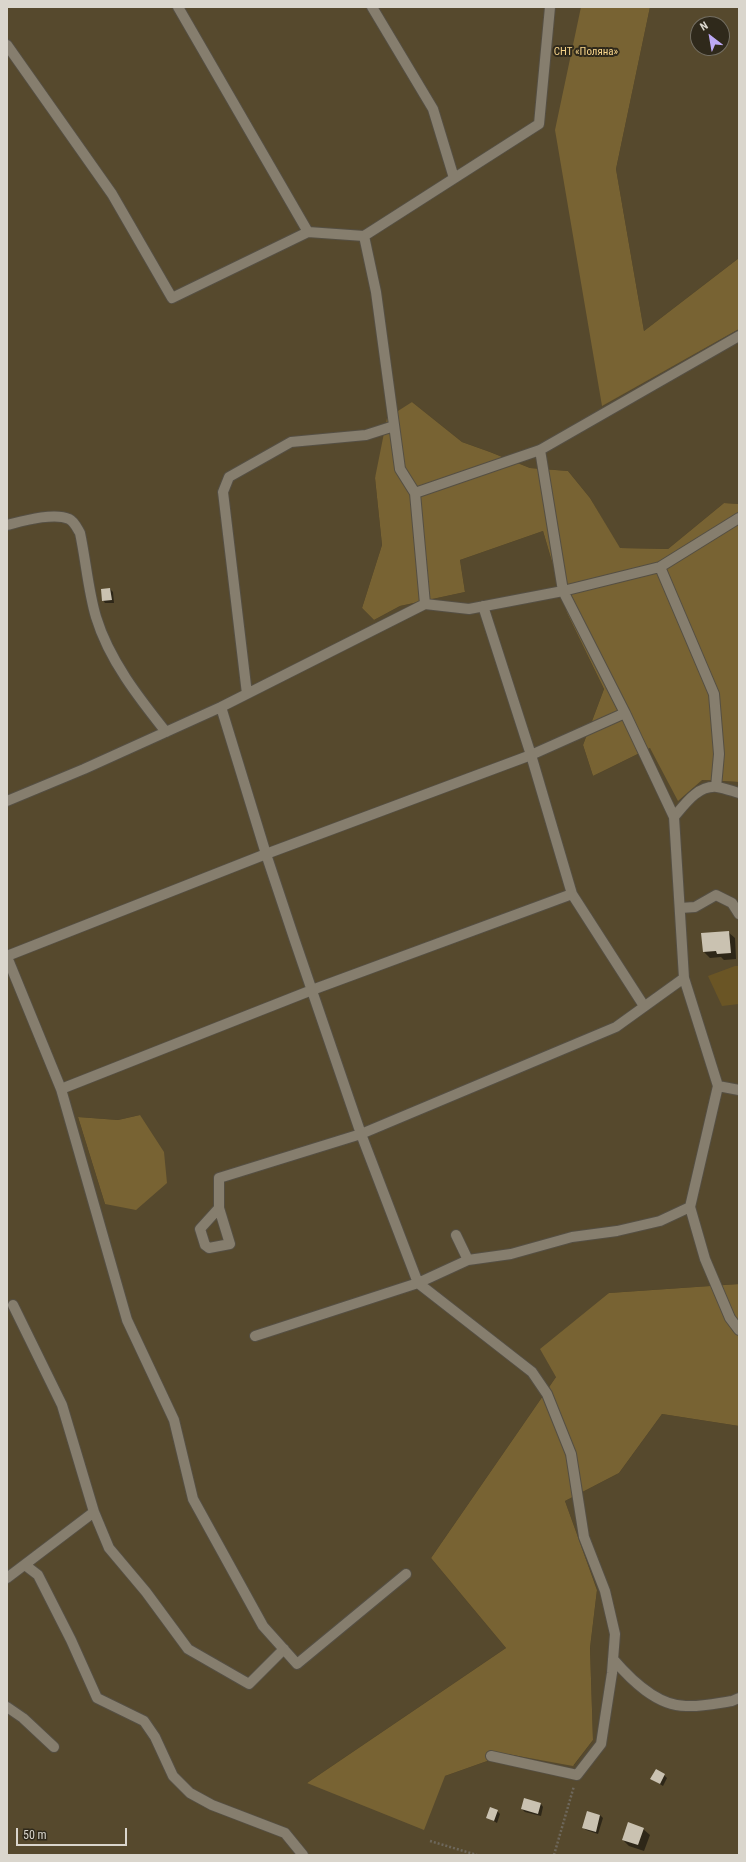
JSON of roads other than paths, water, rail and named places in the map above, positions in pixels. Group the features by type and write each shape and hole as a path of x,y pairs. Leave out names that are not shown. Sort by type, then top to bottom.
{"street":[{"path":"178,7 308,232"},
{"path":"372,7 433,108 454,178"},
{"path":"7,45 112,194 172,298 308,232 364,236 539,124 550,7"},
{"path":"364,236 376,292 400,469 415,493 426,604"},
{"path":"415,493 540,450 739,336"},
{"path":"247,694 223,492 229,477 291,442 366,435 394,426"},
{"path":"540,450 563,591 625,713 674,817 684,978 718,1086 690,1207 705,1259 730,1318 739,1330"},
{"path":"7,525 59,516 70,519 75,524 80,533 83,544 96,618 108,646 143,703 166,732"},
{"path":"7,801 84,769 221,707 426,604 469,609 563,591 660,567 739,518"},
{"path":"660,567 714,694 719,754 716,787"},
{"path":"483,606 531,755 572,894 644,1006"},
{"path":"221,707 266,854 361,1134 418,1283 532,1372 547,1394 571,1454 584,1537 605,1591 615,1634 601,1744 577,1775 491,1756"},
{"path":"406,1574 297,1664 264,1626 193,1499 174,1420 128,1320 61,1089 7,956 266,854 531,755 625,713"},
{"path":"674,817 690,797 704,790 716,787 739,793"},
{"path":"61,1089 312,990 572,894"},
{"path":"680,908 695,907 716,896 732,903 739,914"},
{"path":"219,1208 219,1178 361,1134 616,1026 684,978"},
{"path":"718,1086 739,1090"},
{"path":"255,1336 418,1283 468,1260 510,1254 572,1237 617,1231 660,1221 690,1207"},
{"path":"456,1235 468,1260"},
{"path":"13,1305 62,1405 94,1512 109,1548 146,1592 188,1648 249,1684 284,1650"},
{"path":"8,1574 25,1565 94,1512"},
{"path":"25,1565 38,1576 71,1640 97,1698 144,1721 155,1737 173,1776 190,1793 212,1805 285,1833 303,1855"},
{"path":"613,1659 631,1680 665,1702 686,1706 732,1701 739,1698"},
{"path":"7,1707 23,1718 54,1747"}],"park label":[{"name":"СНТ «Поляна»","path":"586,52"}]}
